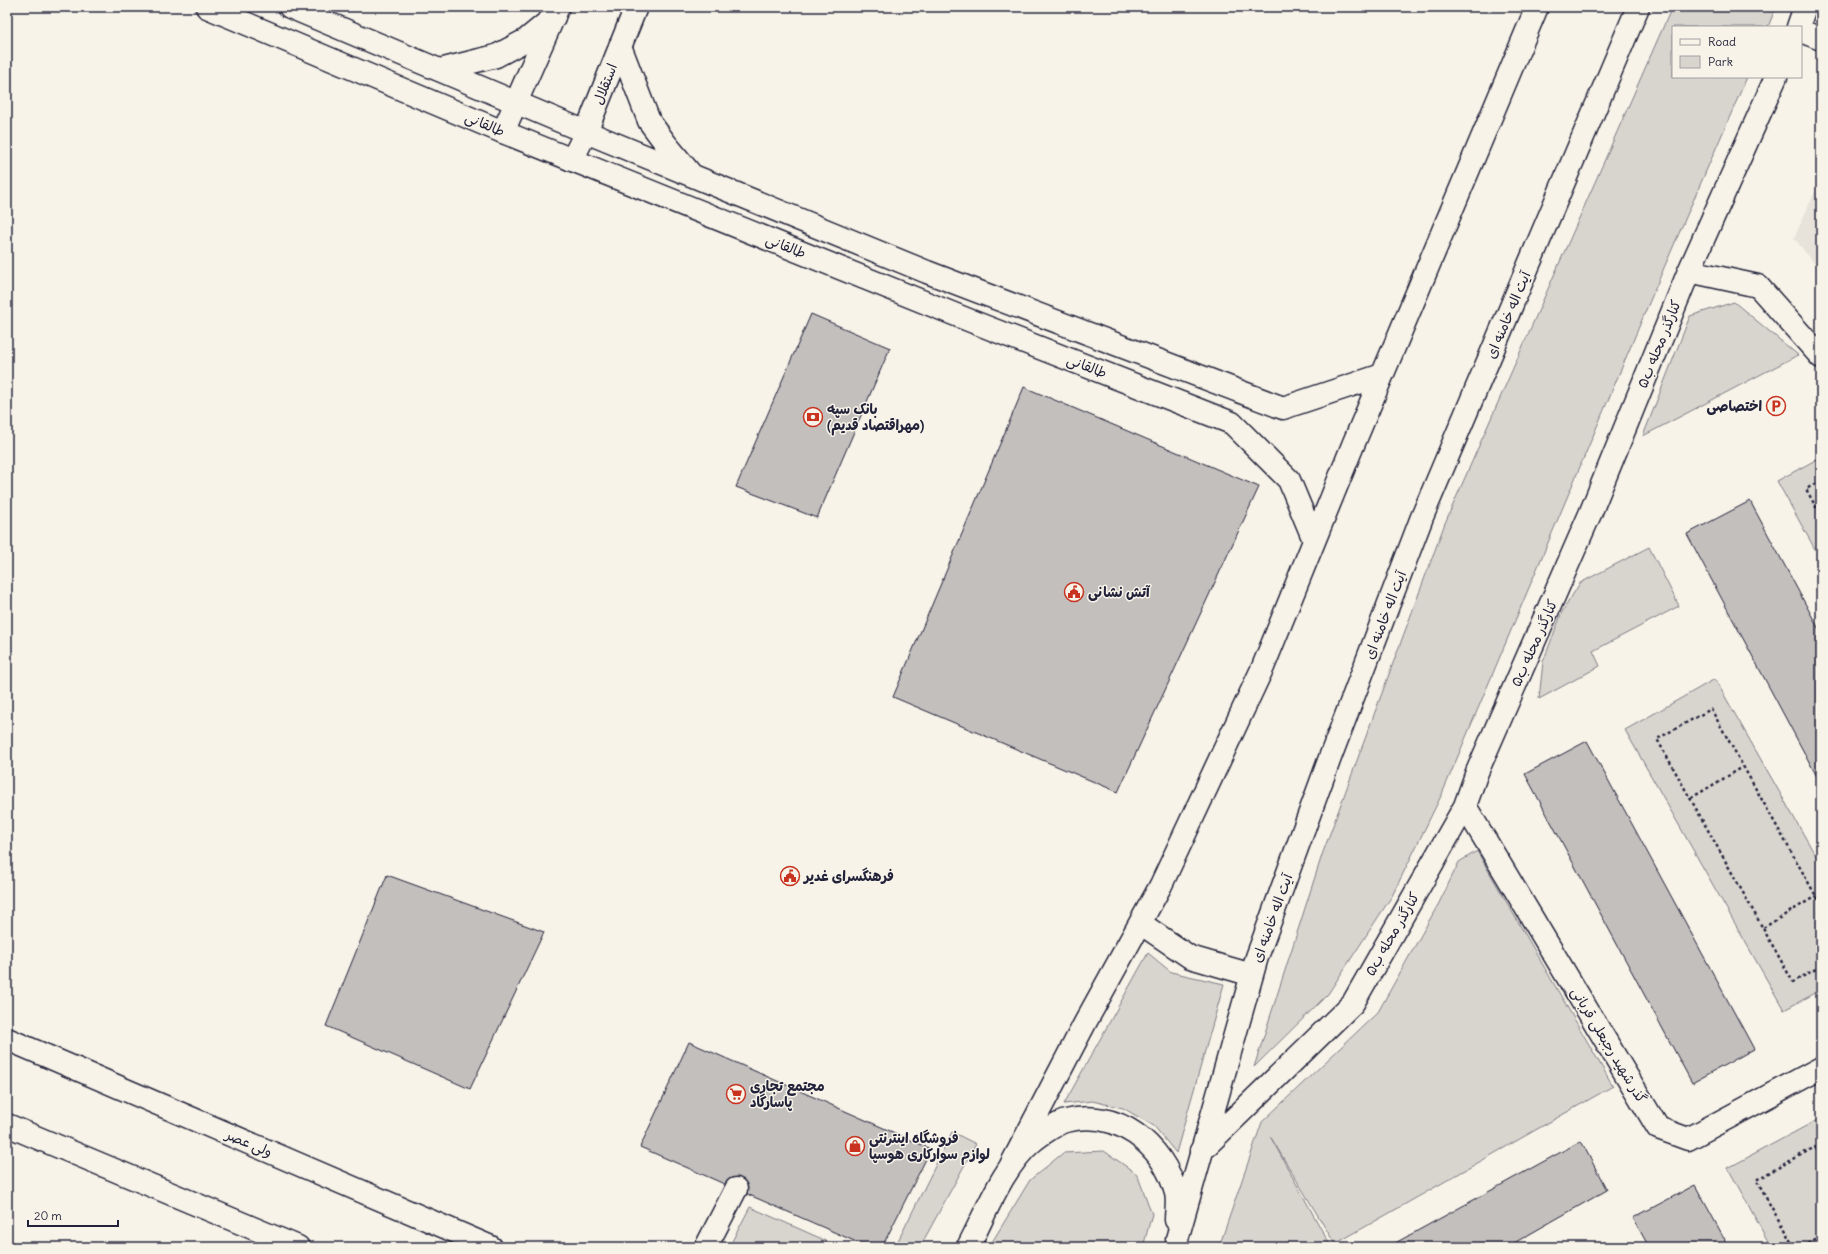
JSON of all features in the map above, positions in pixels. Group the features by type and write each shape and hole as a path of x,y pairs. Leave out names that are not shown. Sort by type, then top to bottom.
{"main road":[{"name":"طالقانی","path":"207,7 502,132 964,318 1232,423 1289,480 1314,540"},
{"path":"290,7 586,132 927,272 1283,408 1382,375"},
{"name":"استقلال","path":"572,160 586,132 636,7"},
{"path":"968,1247 1161,884 1263,667 1382,375 1537,7"},
{"name":"آیت اله خامنه ای","path":"1175,1243 1252,975 1328,762 1422,517 1638,7"},
{"path":"1798,26 1805,7"},
{"path":"502,132 556,12"},
{"path":"440,70 496,56 526,40 556,12"},
{"path":"1802,31 1821,39"},
{"path":"620,46 649,121 692,175"},
{"name":"کنارگذر محله ب۵","path":"1201,1151 1353,1003 1465,806 1477,772 1590,514 1689,272 1776,78"},
{"path":"1689,272 1758,286 1821,357"},
{"name":"گذر شهید رجبعلی قربانی","path":"1465,806 1658,1128 1688,1139 1821,1068"},
{"path":"1140,923 1190,958 1252,975"},
{"name":"ولی عصر","path":"7,1039 491,1247"},
{"path":"1011,1165 1033,1141 1065,1121 1094,1118 1130,1128 1160,1156 1176,1193 1175,1243"},
{"path":"7,1126 298,1247"},
{"path":"706,1247 736,1189"}],"path":[{"path":"1821,481 1806,489 1821,516"},
{"path":"1821,905 1711,709 1657,739 1793,982 1821,966"},
{"path":"1691,798 1743,767"},
{"path":"1763,928 1816,896"},
{"path":"1817,968 1821,974"},
{"path":"1794,1247 1756,1180 1815,1147 1821,1157"},
{"path":"1802,1247 1821,1236"}],"shaded area":[{"path":"1821,178 1821,272 1794,238"}],"green space":[{"path":"1672,7 1776,7 1768,26 1672,26 1672,78 1747,78 1660,277 1442,794 1392,896 1328,994 1254,1067 1322,855 1445,523"},
{"path":"1734,302 1798,355 1643,436 1690,316"},
{"path":"1821,457 1821,560 1777,481"},
{"path":"1649,547 1679,606 1593,651 1600,666 1539,699 1543,662 1562,612 1580,583"},
{"path":"1715,679 1821,865 1821,990 1784,1010 1625,730"},
{"path":"1477,851 1613,1086 1335,1244 1270,1136 1331,1247 1219,1247 1262,1122 1378,1012 1439,903 1459,862"},
{"path":"1148,953 1171,972 1224,984 1176,1153 1154,1126 1123,1108 1092,1101 1064,1104"},
{"path":"1821,1118 1821,1247 1771,1247 1728,1168"},
{"path":"952,1132 976,1144 920,1247 895,1247"},
{"path":"1104,1151 1137,1174 1152,1214 1143,1247 989,1247 1030,1180 1063,1153"},
{"path":"750,1207 840,1247 729,1247"}],"building":[{"name":"بانک سپه (مهراقتصاد قدیم)","path":"811,314 890,348 817,518 736,487"},
{"name":"آتش نشانی","path":"1024,387 1259,487 1118,792 893,697"},
{"path":"1750,501 1821,633 1821,784 1687,534"},
{"path":"1587,741 1754,1049 1692,1083 1525,774"},
{"path":"387,875 544,932 470,1089 326,1026"},
{"name":"مجتمع تجاری پاسارگاد","path":"689,1042 931,1149 882,1247 868,1247 640,1147"},
{"path":"1581,1141 1607,1190 1507,1247 1388,1247"},
{"path":"1695,1185 1729,1247 1649,1247 1633,1218"}],"place":[{"name":"اختصاصی","path":"1776,406"},
{"name":"بانک سپه (مهراقتصاد قدیم)","path":"813,417"},
{"name":"آتش نشانی","path":"1074,592"},
{"name":"فرهنگسرای غدیر","path":"790,876"},
{"name":"مجتمع تجاری پاسارگاد","path":"736,1094"},
{"name":"فروشگاه اینترنتی لوازم سوارکاری هوسپا","path":"855,1146"}]}
